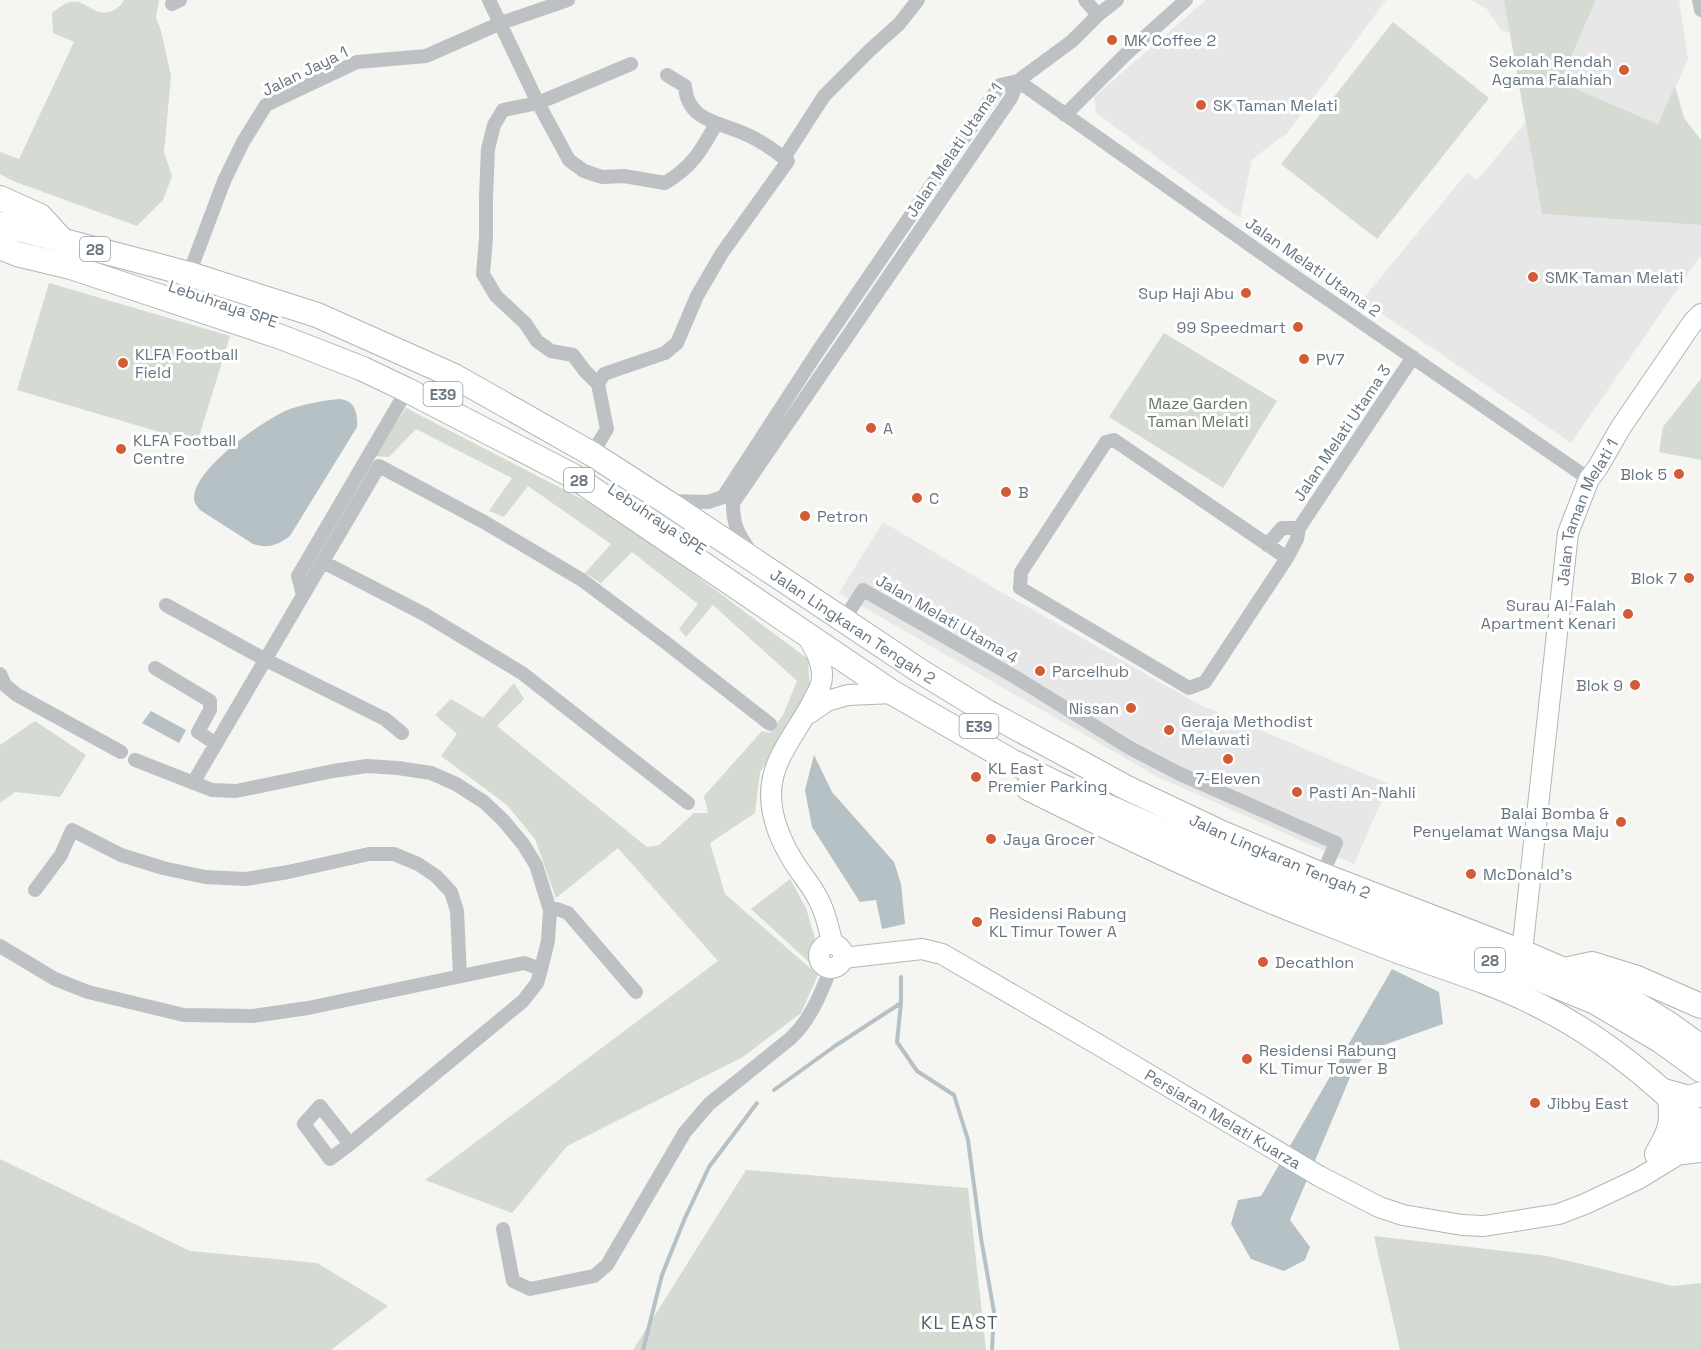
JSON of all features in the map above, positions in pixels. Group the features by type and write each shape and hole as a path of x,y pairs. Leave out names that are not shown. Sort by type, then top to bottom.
{"highway":[{"path":"0,198 40,216 62,240"},
{"name":"Jalan Lingkaran Tengah 2","path":"0,224 189,274 317,315 444,372 592,454 665,501 759,565 843,632 929,677 987,712 1125,787 1222,833 1322,875 1564,970 1635,1003 1701,1047"},
{"name":"Lebuhraya SPE","path":"0,233 251,312 380,365 442,394 573,463 843,632 1001,740 1101,792 1112,808"},
{"name":"Jalan Lingkaran Tengah 2","path":"0,247 17,254 71,267 281,337 363,369 407,390 573,476 893,693 1013,762 1266,877 1387,924 1515,969 1586,998 1634,1024 1701,1070"},
{"path":"969,738 984,764 1210,876 1380,944 1465,974 1534,1003 1572,1024 1611,1050 1666,1094 1697,1135"},
{"path":"1564,970 1592,964 1637,978 1701,1006"},
{"path":"1666,1094 1689,1098 1701,1094"},
{"path":"1657,1154 1671,1126 1672,1117 1666,1094"}],"street":[{"path":"489,0 538,103 569,160 584,171 602,177 624,176 665,183 700,153 716,124"},
{"name":"Jalan Jaya 1","path":"189,274 224,182 243,142 266,105 357,62 426,56 501,23 568,0"},
{"path":"784,158 824,96 899,24 918,0"},
{"path":"1085,0 1098,15"},
{"path":"1018,81 1072,40 1117,0"},
{"path":"1065,114 1126,54 1186,0"},
{"path":"1699,0 1701,10"},
{"path":"592,454 607,429 598,384 573,355 551,351 537,341 525,323 496,296 483,274 488,149 494,125 503,110 538,103 631,64"},
{"path":"598,384 604,374 665,353 677,343 698,296 722,253 788,161 770,147 745,133 716,124 691,108 686,98 685,86 667,75"},
{"name":"Jalan Melati Utama 2","path":"1018,81 1284,269 1589,479"},
{"name":"Jalan Melati Utama 1","path":"665,501 708,502 723,497 824,341 1000,84 1018,81"},
{"name":"Jalan Melati Utama 1","path":"759,565 736,532 733,503 1011,98 1018,81"},
{"name":"Jalan Taman Melati 1","path":"1522,952 1568,533 1589,479 1628,417 1693,322 1701,314"},
{"name":"Jalan Melati Utama 3","path":"1267,545 1114,440 1106,442 1021,572 1020,588 1189,688 1205,682 1287,558 1297,539 1299,528 1413,357"},
{"path":"303,595 298,576 407,390"},
{"path":"193,783 379,466 483,522 582,580 770,724"},
{"path":"1287,558 1267,545 1282,528 1299,528"},
{"path":"323,562 424,614 522,673 688,803"},
{"name":"Jalan Melati Utama 4","path":"843,632 863,590 1016,677 1130,748 1180,774 1336,843 1322,875"},
{"path":"166,605 266,660 385,719 402,733"},
{"path":"503,1229 513,1281 530,1289 594,1276 607,1265 685,1132 709,1104 802,1027 822,991 836,957 822,906 779,836 771,796 772,780 778,763 806,716 823,676 818,654 806,633"},
{"path":"154,668 210,701 210,710 198,732 216,744"},
{"path":"0,674 5,685 17,694 121,752"},
{"path":"806,716 827,701 848,695 893,693"},
{"path":"135,760 212,790 236,791 367,766 431,773 456,784 484,802 523,844 536,865 550,910 548,941 537,983 522,1001 350,1144"},
{"path":"35,890 61,855 72,830 122,855 163,868 205,877 246,879 369,854 394,854 418,864 436,876 451,892 457,911 460,976"},
{"path":"550,910 557,909 568,913 636,992"},
{"path":"0,946 55,979 77,988 184,1015 253,1016 308,1008 524,963 541,969"},
{"name":"Persiaran Melati Kuarza","path":"836,957 922,949 942,954 1095,1042 1319,1176 1395,1213 1433,1221 1484,1226 1559,1214 1638,1179 1697,1135"},
{"name":"Persiaran Melati Kuarza","path":"1617,1189 1634,1171 1657,1154 1697,1135"}],"shaded area":[{"name":"SK Taman Melati","path":"1206,0 1386,0 1287,133 1252,159 1240,218 1096,113 1094,97"},
{"path":"1471,0 1504,0 1510,33 1501,30 1487,9"},
{"name":"Sekolah Rendah Agama Falahiah","path":"1596,0 1679,0 1688,59 1659,124 1560,82"},
{"name":"SMK Taman Melati","path":"1526,122 1542,214 1701,225 1701,255 1571,443 1362,300 1467,173 1477,180"},
{"path":"339,399 349,402 354,408 357,427 290,536 273,545 253,544 200,510 194,500 197,486 216,461 246,436 285,411 298,406"},
{"path":"883,522 1200,705 1389,784 1354,864 1158,777 839,593"},
{"path":"151,711 186,730 179,743 142,723"},
{"path":"814,755 832,792 894,862 901,884 905,924 882,929 876,900 860,902 812,827 805,790"},
{"path":"1392,969 1439,992 1443,1024 1370,1050 1354,1068 1290,1220 1310,1247 1305,1260 1284,1271 1251,1259 1231,1224 1238,1200 1261,1196"}],"green space":[{"path":"124,0 159,0 156,18 171,76 164,152 172,176 163,200 137,226 13,181 0,174 0,152 19,159 74,42 53,33 52,13 64,4 78,2 104,13 114,10"},
{"path":"1504,0 1596,0 1560,82 1658,124 1675,86 1684,118 1701,140 1701,225 1542,214"},
{"path":"1393,22 1489,98 1377,239 1281,164"},
{"name":"KLFA Football Field","path":"49,283 230,336 197,443 17,390"},
{"name":"Maze Garden Taman Melati","path":"1164,333 1277,401 1223,488 1109,417"},
{"path":"1701,379 1701,460 1659,452 1663,427"},
{"path":"406,408 619,518 808,659 810,691 792,727 760,772 755,813 710,843 725,894 818,975 801,1013 743,1057 567,1146 512,1213 425,1180 718,961 618,848 556,898 535,839 507,805 441,756 457,734 435,715 451,699 483,718 514,683 524,699 497,726 647,847 659,845 694,813 708,813 704,796 762,731 770,733 783,715 797,681 713,605 686,637 679,629 698,604 632,552 601,583 585,573 611,544 528,486 504,517 489,511 512,478 416,429 389,457 373,456"},
{"path":"35,721 86,755 60,797 15,792 0,803 0,745"},
{"path":"790,879 806,908 816,942 810,963 751,909"},
{"path":"0,1159 190,1251 317,1263 388,1306 331,1350 0,1350"},
{"path":"746,1170 968,1188 986,1350 633,1350"},
{"path":"1374,1236 1548,1256 1673,1286 1701,1283 1701,1350 1400,1350"}],"waterway":[{"path":"901,977 897,1042 917,1071 954,1095 968,1140 994,1312 992,1350"},
{"path":"774,1090 835,1046 901,1003"},
{"path":"643,1350 662,1275 685,1218 709,1167 757,1103"}],"place":[{"name":"MK Coffee 2","path":"1112,40"},
{"name":"Sekolah Rendah Agama Falahiah","path":"1624,70"},
{"name":"SK Taman Melati","path":"1201,105"},
{"name":"SMK Taman Melati","path":"1533,277"},
{"name":"Sup Haji Abu","path":"1246,293"},
{"name":"99 Speedmart","path":"1298,327"},
{"name":"PV7","path":"1304,359"},
{"name":"KLFA Football Field","path":"123,363"},
{"name":"A","path":"871,428"},
{"name":"KLFA Football Centre","path":"121,449"},
{"name":"Blok 5","path":"1679,474"},
{"name":"B","path":"1006,492"},
{"name":"C","path":"917,498"},
{"name":"Petron","path":"805,516"},
{"name":"Blok 7","path":"1689,578"},
{"name":"Surau Al-Falah Apartment Kenari","path":"1628,614"},
{"name":"Parcelhub","path":"1040,671"},
{"name":"Blok 9","path":"1635,685"},
{"name":"Nissan","path":"1131,708"},
{"name":"Geraja Methodist Melawati","path":"1169,730"},
{"name":"7-Eleven","path":"1228,759"},
{"name":"KL East Premier Parking","path":"976,777"},
{"name":"Pasti An-Nahli","path":"1297,792"},
{"name":"Balai Bomba & Penyelamat Wangsa Maju","path":"1621,822"},
{"name":"Jaya Grocer","path":"991,839"},
{"name":"McDonald's","path":"1471,874"},
{"name":"Residensi Rabung KL Timur Tower A","path":"977,922"},
{"name":"Decathlon","path":"1263,962"},
{"name":"Residensi Rabung KL Timur Tower B","path":"1247,1059"},
{"name":"Jibby East","path":"1535,1103"}],"district":[{"name":"KL EAST","path":"960,1322"}]}
